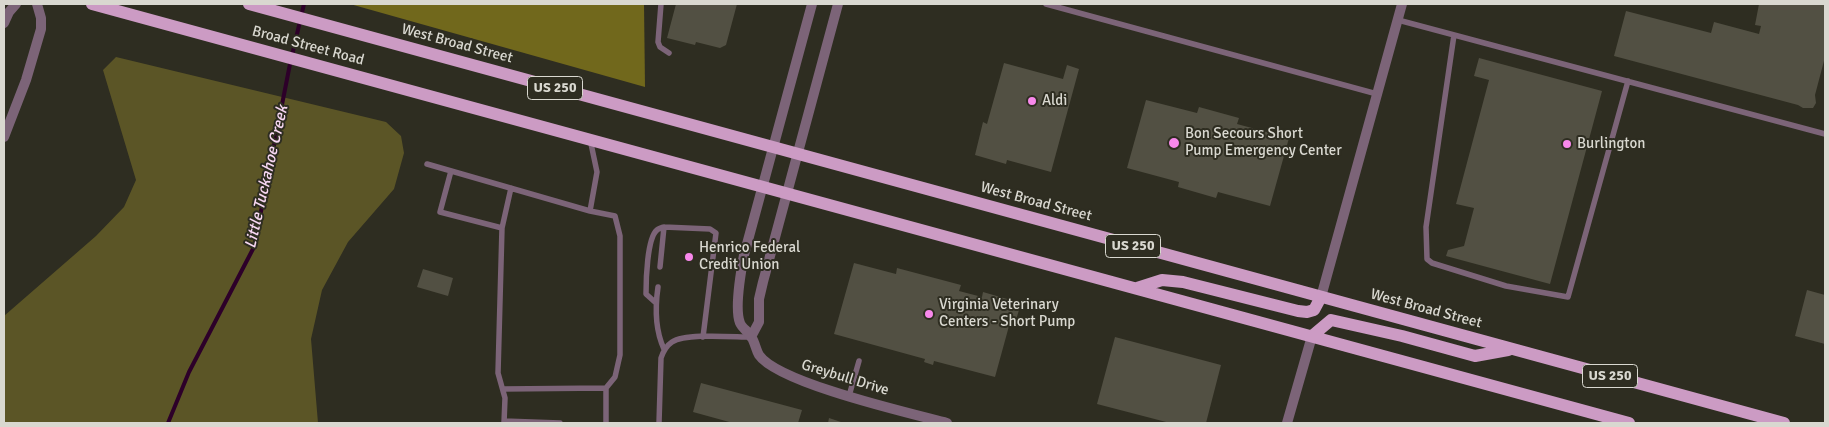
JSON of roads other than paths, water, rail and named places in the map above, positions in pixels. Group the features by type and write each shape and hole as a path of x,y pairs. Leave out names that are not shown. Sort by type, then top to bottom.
{"main road":[{"name":"Broad Street Road","path":"92,4 590,139"},
{"name":"Broad Street Road","path":"249,4 336,28"},
{"name":"West Broad Street","path":"336,28 1784,423"},
{"name":"US 250","path":"590,139 1629,423"},
{"path":"1136,289 1162,280 1183,282 1307,312 1314,310 1321,297"},
{"path":"1312,336 1331,320 1402,336 1475,356 1513,349"}],"street":[{"path":"4,23 8,12 16,4"},
{"path":"4,137 26,80 41,29 42,18 37,4"},
{"name":"Greybull Drive","path":"812,4 744,255 739,279 740,323 751,337 759,356 792,378 946,423"},
{"path":"751,337 759,322 759,299 762,282 838,4"},
{"path":"1321,297 1402,4"},
{"path":"1287,423 1312,336"}],"lane":[{"path":"661,4 658,42 660,47 669,53"},
{"path":"1046,4 1377,94"},
{"path":"1398,20 1825,133"},
{"path":"1454,35 1426,228 1427,259 1432,263 1506,286 1568,297 1628,81"},
{"path":"590,139 597,172 590,211"},
{"path":"427,164 590,211 615,216 620,236 620,355 615,377 606,388 606,423"},
{"path":"451,171 440,212 502,228"},
{"path":"511,188 502,228 498,373 505,398 504,422 560,423"},
{"path":"656,302 646,294 649,258 654,234 657,230 664,227 710,229 716,233 702,337"},
{"path":"660,267 664,227"},
{"path":"658,287 656,302 658,337 664,349"},
{"path":"660,423 661,358 664,349 672,342 684,338 751,337"},
{"path":"849,396 859,361"},
{"path":"502,389 606,388"}],"waterway":[{"name":"Little Tuckahoe Creek","path":"168,423 189,372 254,247 290,64 304,4"}],"place":[{"name":"Aldi","path":"1032,101"},
{"name":"Bon Secours Short Pump Emergency Center","path":"1174,143"},
{"name":"Burlington","path":"1567,144"},
{"name":"Henrico Federal Credit Union","path":"689,257"},
{"name":"Virginia Veterinary Centers - Short Pump","path":"929,314"}]}
